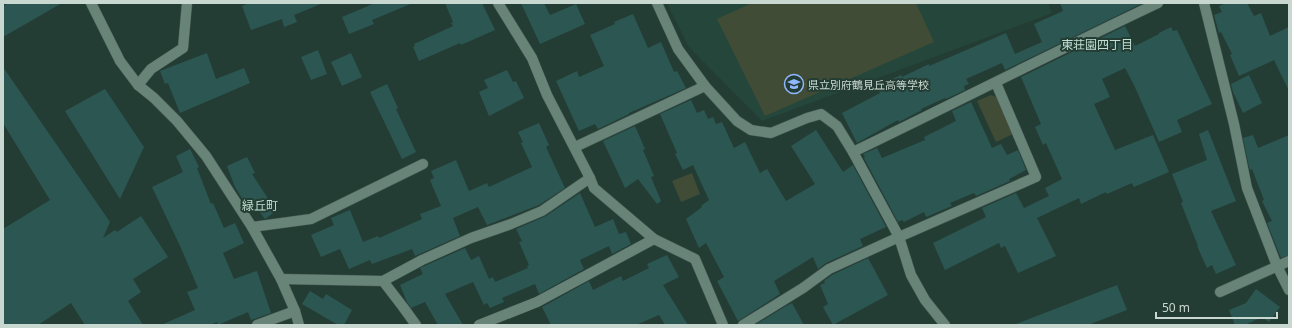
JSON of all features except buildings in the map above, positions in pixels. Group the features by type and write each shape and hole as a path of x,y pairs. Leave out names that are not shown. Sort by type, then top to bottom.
{"street":[{"path":"92,3 120,61 138,85 154,98 177,121 206,156 252,227 282,279 296,312 299,325"},
{"path":"138,85 151,69 183,48 187,3"},
{"path":"498,3 532,58 547,95 575,147 594,188 654,239 695,259 723,325"},
{"path":"657,3 678,49 705,86 737,121 751,130 771,133 807,118 821,114 837,126 853,152 899,237 911,275 925,300 945,325"},
{"path":"853,152 1158,3"},
{"path":"1204,3 1234,124 1247,188 1277,266 1289,290"},
{"path":"743,325 803,288 829,269 1036,176 996,83"},
{"path":"575,147 705,86"},
{"path":"252,227 311,219 423,164"},
{"path":"282,279 383,281 422,260 471,238 542,211 590,178"},
{"path":"479,325 537,302 654,239"},
{"path":"1220,292 1289,261"},
{"path":"383,281 404,307 416,325"},
{"path":"257,325 296,312"}],"shaded area":[{"name":"県立別府鶴見丘高等学校","path":"667,3 1048,3 1052,13 762,121 689,47"},
{"name":"県立別府鶴見丘高等学校","path":"752,3 916,3 934,42 765,116 717,19"},
{"path":"991,95 999,98 1015,133 996,142 977,101"},
{"path":"692,173 700,194 681,202 672,181"}],"place":[{"name":"県立別府鶴見丘高等学校","path":"794,84"}],"district":[{"name":"東荘園四丁目","path":"1097,44"},
{"name":"緑丘町","path":"260,205"}]}
